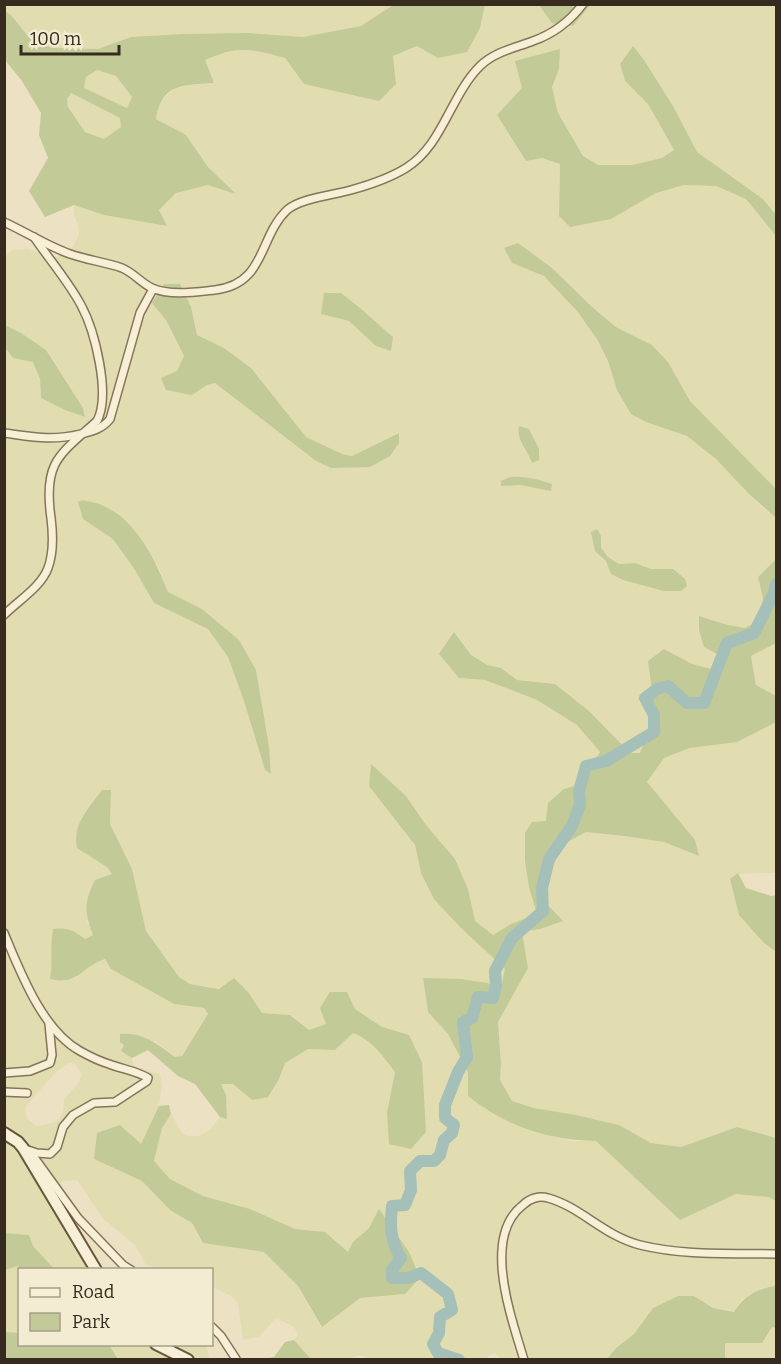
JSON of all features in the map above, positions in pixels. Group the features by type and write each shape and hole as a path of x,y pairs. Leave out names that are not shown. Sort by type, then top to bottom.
{"street":[{"path":"4,222 69,254 129,271 153,289 178,292 218,290 235,285 246,278 258,265 277,224 287,211 296,204 354,189 388,176 413,163 429,147 481,65 490,58 535,41 559,28 583,4"},
{"path":"4,615 36,586 48,569 53,531 47,494 49,477 63,452 97,421 103,396 97,353 82,307 32,235"},
{"path":"4,433 53,439 101,428 110,418 140,313 153,289"},
{"path":"4,933 23,981 34,995 49,1024 78,1050 107,1064 148,1078 147,1081 115,1102 94,1103 73,1115 63,1127 54,1151 44,1154 26,1150"},
{"path":"4,1073 30,1071 50,1063 52,1056 49,1024"},
{"path":"4,1092 27,1093"},
{"path":"4,1133 26,1150 78,1218 123,1265 129,1268"},
{"path":"26,1150 95,1268"},
{"path":"524,1359 507,1304 501,1253 507,1227 515,1210 529,1199 545,1197 567,1204 604,1231 639,1245 675,1251 777,1254"},
{"path":"213,1328 236,1359"},
{"path":"160,1346 188,1359"}],"shaded area":[{"path":"5,4 393,5 361,26 303,37 248,33 182,34 131,37 98,49 53,48 32,41 5,11"},
{"path":"485,5 539,5 552,23 573,25 590,5 776,5 776,215 763,199 696,152 673,106 644,60 633,47 620,64 625,81 648,104 674,151 662,158 632,165 598,165 583,156 558,113 552,87 559,69 522,88 497,115 526,161 542,158 560,164 559,216 610,219 656,193 684,185 716,186 746,199 776,236 776,489 690,401 668,362 652,345 617,327 591,306 552,268 518,243 512,263 544,276 577,311 597,339 608,361 617,390 646,422 687,436 716,459 763,508 776,518 776,559 758,577 763,598 761,619 745,628 700,616 721,656 724,672 692,664 664,649 651,683 647,709 652,724 641,753 630,753 590,712 531,681 517,680 501,668 487,665 471,655 454,632 459,678 485,680 537,700 577,725 600,752 588,770 584,783 564,789 546,821 535,904 537,914 511,924 493,935 474,921 468,889 455,859 426,825 406,796 371,765 369,786 415,845 421,873 460,927 505,969 501,994 488,983 461,979 423,979 428,1012 448,1034 468,1072 468,1096 570,1141 596,1141 680,1220 736,1194 768,1197 776,1201 776,1286 762,1288 741,1300 734,1312 713,1308 694,1296 678,1296 653,1308 634,1334 616,1348 607,1359 500,1359 495,1353 482,1360 373,1360 360,1355 349,1359 311,1359 294,1340 298,1335 294,1327 276,1318 259,1337 243,1340 238,1304 231,1296 213,1289 213,1268 160,1268 146,1265 135,1245 103,1219 77,1180 64,1181 52,1188 94,1262 103,1268 53,1268 32,1246 29,1235 5,1233 4,348 13,358 33,361 40,378 41,398 85,417 83,408 46,350 5,325 5,256 13,250 28,249 57,257 73,247 79,234 74,216 74,205 104,215 166,226 159,210 176,193 208,185 235,193 208,167 186,135 156,119 159,103 177,86 214,83 204,60 218,54 249,49 285,58 304,84 396,84 393,56 417,46 438,58 480,28","holes":["191,307 197,335 224,348 251,368 306,437 342,455 352,456 398,433 399,443 331,468 316,461 215,383 207,385 192,395 177,371 184,357 166,320","360,308 393,337 360,330 349,321 321,314","601,536 601,548 608,557 619,564 635,563 651,569 673,569 644,585 623,580 611,574 606,561 595,551","113,539 158,565 168,592 202,609 256,670 269,746 271,773 265,770 228,657 208,629 155,603","102,790 111,790 110,824 132,869 146,931 179,977 190,984 248,992 262,1013 290,1015 309,1030 326,1024 346,992 355,1009 382,1027 409,1036 422,1062 423,1097 387,1112 395,1072 365,1038 353,1033 335,1050 308,1049 285,1063 279,1080 252,1100 233,1084 220,1084 227,1119 220,1117 211,1129 198,1136 188,1136 182,1133 171,1114 162,1127 154,1161 170,1179 203,1196 250,1209 295,1229 325,1232 348,1252 353,1242 369,1228 379,1210 405,1294 360,1298 321,1327 298,1286 264,1252 203,1243 192,1223 170,1210 142,1181 94,1159 141,1145 159,1106 162,1085 160,1074 134,1065 132,1058 121,1051 124,1045 155,1041 175,1057 182,1056 208,1014 203,1008 174,1004 153,993 111,969 105,959 91,964 75,978 50,978 53,963 76,932 85,939 94,934 87,921 112,874 80,820","69,1063 75,1064 82,1074 78,1084 64,1099 63,1113 55,1122 38,1126 27,1119 25,1107 55,1073"]},
{"path":"97,70 116,76 132,97 127,108 84,88 86,77"},
{"path":"70,93 121,118 121,127 104,139 85,132 68,107 67,99"},
{"path":"776,643 776,696 756,685 751,656"},
{"path":"776,722 776,873 737,874 764,943 776,952 776,1138 737,1127 681,1147 651,1143 619,1125 534,1108 512,1101 500,1080 498,1022 528,968 522,932 540,929 547,877 564,844 586,832 664,842 699,856 647,782 664,758 690,748 737,742"},
{"path":"18,1266 21,1268 18,1268 18,1333 5,1332 4,1270"},
{"path":"772,1327 776,1328 776,1359 725,1360 725,1343 762,1343"},
{"path":"110,1346 206,1346 210,1359 118,1359"}],"green space":[{"path":"393,5 485,5 480,28 467,52 438,58 417,46 393,56 396,84 379,101 304,84 285,58 263,52 236,50 205,60 214,83 193,84 169,92 163,98 156,119 186,135 208,167 236,194 208,185 176,193 159,210 167,226 104,215 74,205 45,217 29,191 48,158 39,135 41,113 22,81 5,60 5,11 32,41 53,48 98,49 131,37 182,34 248,33 303,37 361,26","holes":["97,70 116,76 132,97 127,108 84,88 86,77","71,93 120,118 121,127 104,139 85,132 68,107 67,99"]},
{"path":"539,5 590,5 573,26 552,23"},
{"path":"633,46 673,106 697,152 763,199 776,215 776,236 746,199 716,186 684,185 656,193 611,219 570,227 559,216 560,164 542,158 526,161 497,115 522,88 515,61 560,49 559,69 552,87 558,113 583,156 598,165 632,165 662,158 674,150 648,104 625,81 620,64"},
{"path":"518,243 552,268 616,327 652,345 668,362 690,401 776,489 776,518 749,494 716,459 687,436 646,422 631,414 617,390 608,361 597,339 577,311 544,276 512,263 504,248"},
{"path":"164,284 180,284 191,307 197,335 224,348 251,368 306,437 342,454 352,456 399,433 399,443 390,456 370,467 331,468 316,461 215,383 207,385 192,395 166,390 161,378 177,371 184,356 166,320 152,303"},
{"path":"324,293 341,293 360,308 393,337 391,351 376,346 349,321 321,314"},
{"path":"5,325 46,350 83,408 85,417 41,398 40,379 33,362 13,358 5,348"},
{"path":"519,426 529,429 539,449 539,460 532,463 521,440"},
{"path":"510,477 531,478 552,484 551,491 520,485 501,486 501,481"},
{"path":"83,500 106,507 127,522 151,555 168,592 202,609 239,640 256,670 269,746 271,774 265,770 228,657 208,629 154,603 135,570 113,539 83,519 78,502"},
{"path":"597,529 601,536 601,548 608,557 619,564 635,563 651,569 673,569 685,579 687,586 681,591 664,591 623,580 611,574 606,561 595,551 591,532"},
{"path":"776,559 776,643 751,656 756,685 776,696 776,722 737,742 690,748 664,758 647,782 695,840 699,856 664,842 586,832 564,844 547,877 545,902 563,921 522,932 528,968 498,1022 500,1080 512,1101 534,1108 619,1125 651,1143 681,1147 737,1127 776,1138 776,1201 768,1197 736,1194 680,1220 596,1141 561,1138 528,1129 497,1116 468,1096 468,1072 448,1034 428,1012 423,978 461,979 488,983 500,993 505,969 434,899 421,873 415,845 369,786 371,764 406,796 426,825 455,859 468,889 475,921 493,935 511,924 537,914 529,887 525,861 525,833 532,822 546,821 548,803 564,789 584,783 588,770 600,752 577,725 537,700 485,680 459,678 439,654 454,632 471,655 487,665 501,668 517,680 555,684 590,712 630,753 640,753 652,724 647,709 651,683 648,661 664,649 692,664 723,672 721,656 704,647 699,630 699,616 745,628 761,619 763,598 758,577"},
{"path":"102,790 111,790 110,824 132,869 146,931 179,977 190,984 219,989 234,978 248,992 262,1013 290,1015 309,1030 326,1024 320,1008 330,992 347,992 355,1009 382,1027 409,1035 422,1062 426,1132 411,1149 389,1144 387,1112 395,1072 377,1049 360,1036 353,1033 335,1050 308,1049 285,1063 268,1097 252,1100 233,1084 221,1084 226,1095 227,1119 220,1117 195,1084 178,1076 148,1050 132,1058 121,1051 124,1045 120,1042 120,1034 128,1034 143,1037 175,1057 182,1056 208,1014 204,1008 174,1004 111,969 105,959 74,978 50,979 53,929 70,930 85,939 93,935 86,907 89,895 95,880 112,874 107,867 77,848 79,824"},
{"path":"738,873 746,888 771,896 776,895 776,952 764,943 739,915 730,879"},
{"path":"169,1105 171,1114 162,1128 154,1161 170,1179 203,1196 250,1209 295,1229 325,1232 348,1252 353,1242 369,1228 379,1209 409,1252 420,1278 405,1294 360,1298 322,1327 298,1286 264,1252 203,1243 192,1223 170,1210 142,1181 94,1159 97,1133 120,1125 141,1144 159,1106"},
{"path":"5,1233 29,1235 33,1246 53,1268 21,1268 18,1266 5,1270"},
{"path":"776,1286 776,1328 772,1327 762,1343 725,1343 725,1359 607,1359 616,1348 634,1334 653,1308 678,1296 694,1296 713,1308 734,1312 742,1301 752,1294"},
{"path":"5,1332 18,1333 18,1346 110,1346 118,1359 5,1359"},
{"path":"294,1340 311,1359 261,1359 274,1357 285,1342"}],"waterway":[{"path":"459,1360 438,1353 433,1344 439,1333 440,1317 452,1310 448,1294 421,1273 409,1278 392,1278 392,1270 401,1258 393,1239 391,1220 392,1206 405,1205 411,1190 410,1171 420,1161 434,1161 440,1155 444,1140 452,1133 454,1125 445,1118 445,1105 458,1072 467,1057 463,1022 472,1018 478,997 493,998 496,986 495,971 512,938 543,911 542,888 549,859 572,826 580,805 579,791 586,766 606,761 654,732 654,715 645,698 657,689 668,686 687,703 704,703 727,643 754,633 774,593 776,584"}]}
